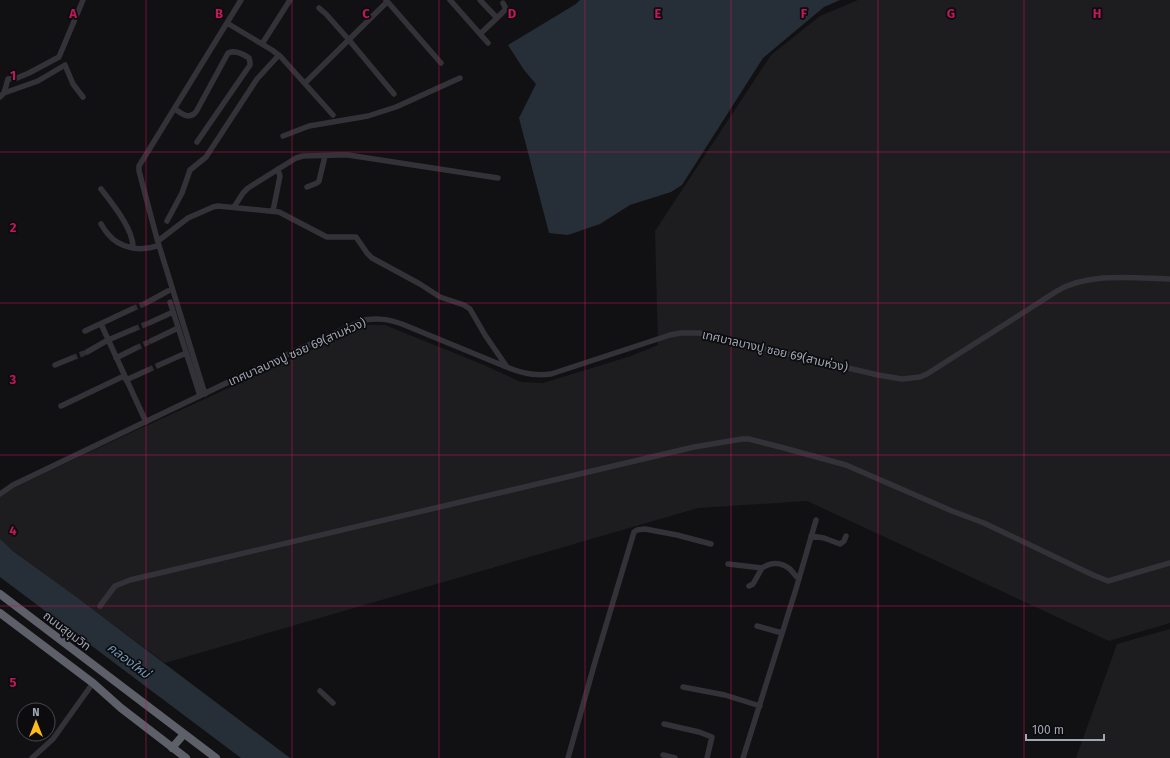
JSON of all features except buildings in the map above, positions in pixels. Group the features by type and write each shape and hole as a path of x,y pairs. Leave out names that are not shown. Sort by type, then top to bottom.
{"highway":[{"name":"ถนนสุขุมวิท","path":"0,594 216,758"},
{"path":"0,613 93,683 121,708 186,758"},
{"path":"172,748 184,734"}],"street":[{"path":"2,95 8,80 29,73 59,58 82,0"},
{"path":"202,395 139,171 139,166 242,0"},
{"path":"262,44 290,0"},
{"path":"450,0 488,43"},
{"path":"480,0 496,18"},
{"path":"305,83 386,1 441,63"},
{"path":"480,34 506,9 503,3"},
{"path":"319,8 349,40 394,94"},
{"path":"227,23 279,55 333,115"},
{"path":"175,109 186,116 193,115 196,112 228,53 233,51 249,58 250,65 197,142"},
{"path":"167,221 182,193 190,170 206,157 257,79 279,55"},
{"path":"2,95 38,81 65,65 73,84 83,97"},
{"path":"283,136 309,126 368,116 396,107 460,78"},
{"path":"234,207 245,190 299,157 348,155 498,178"},
{"path":"307,187 317,184 319,181 325,156"},
{"path":"273,211 280,176 278,169"},
{"path":"101,188 114,205 132,236 135,248"},
{"path":"101,224 107,234 123,246 144,249 153,248 158,239 188,218 214,207 234,207 273,211 327,236 356,237 372,258 420,284 440,297 468,307 472,311 485,335 507,368"},
{"name":"เทศบาลบางปู ซอย 69(สามห่วง)","path":"0,494 13,486 103,442 260,367 364,320 384,318 402,324 507,368 521,373 540,376 670,335 681,333 699,333 902,379 927,374 935,370 1057,291 1071,284 1082,280 1095,278 1170,278"},
{"path":"146,303 168,291"},
{"path":"170,302 186,353 202,395"},
{"path":"85,332 132,309"},
{"path":"149,323 173,312"},
{"path":"101,324 146,422"},
{"path":"151,341 178,328"},
{"path":"87,352 108,340 134,329"},
{"path":"116,358 136,348"},
{"path":"159,365 186,353"},
{"path":"55,365 72,358"},
{"path":"61,406 125,378 148,370"},
{"path":"100,606 115,586 130,580 690,448 735,439 749,439 836,461 952,511 984,523 1094,575 1108,580 1170,564"},
{"path":"743,758 816,520"},
{"path":"568,758 634,532 642,529 649,530 711,544"},
{"path":"811,536 824,538 840,544 844,541 846,536"},
{"path":"728,564 762,568 770,564 781,565 788,568 799,579"},
{"path":"749,586 753,584 762,568"},
{"path":"757,626 782,633"},
{"path":"32,758 53,739 93,683"},
{"path":"683,687 725,695 760,706"},
{"path":"320,691 333,703"},
{"path":"664,724 699,732 712,737 707,758"},
{"path":"663,755 675,758"}],"shaded area":[{"path":"858,0 1170,0 1170,623 1109,641 807,501 698,508 165,663 0,541 0,497 15,487 366,325 385,325 484,365 521,382 543,383 631,356 658,345 655,231 771,55 820,16"},
{"path":"1170,629 1170,758 1076,758 1117,644"}],"water":[{"path":"580,0 840,0 824,7 763,58 682,185 671,192 630,205 600,224 568,235 549,233 519,118 536,84 524,70 508,45 576,4"},
{"name":"คลองใหม่","path":"0,539 13,551 290,758 241,758 0,577"}],"tunnel":[{"path":"132,309 146,303"},
{"path":"134,329 149,323"},
{"path":"136,348 151,341"},
{"path":"72,358 87,352"},
{"path":"148,370 159,365"}]}
